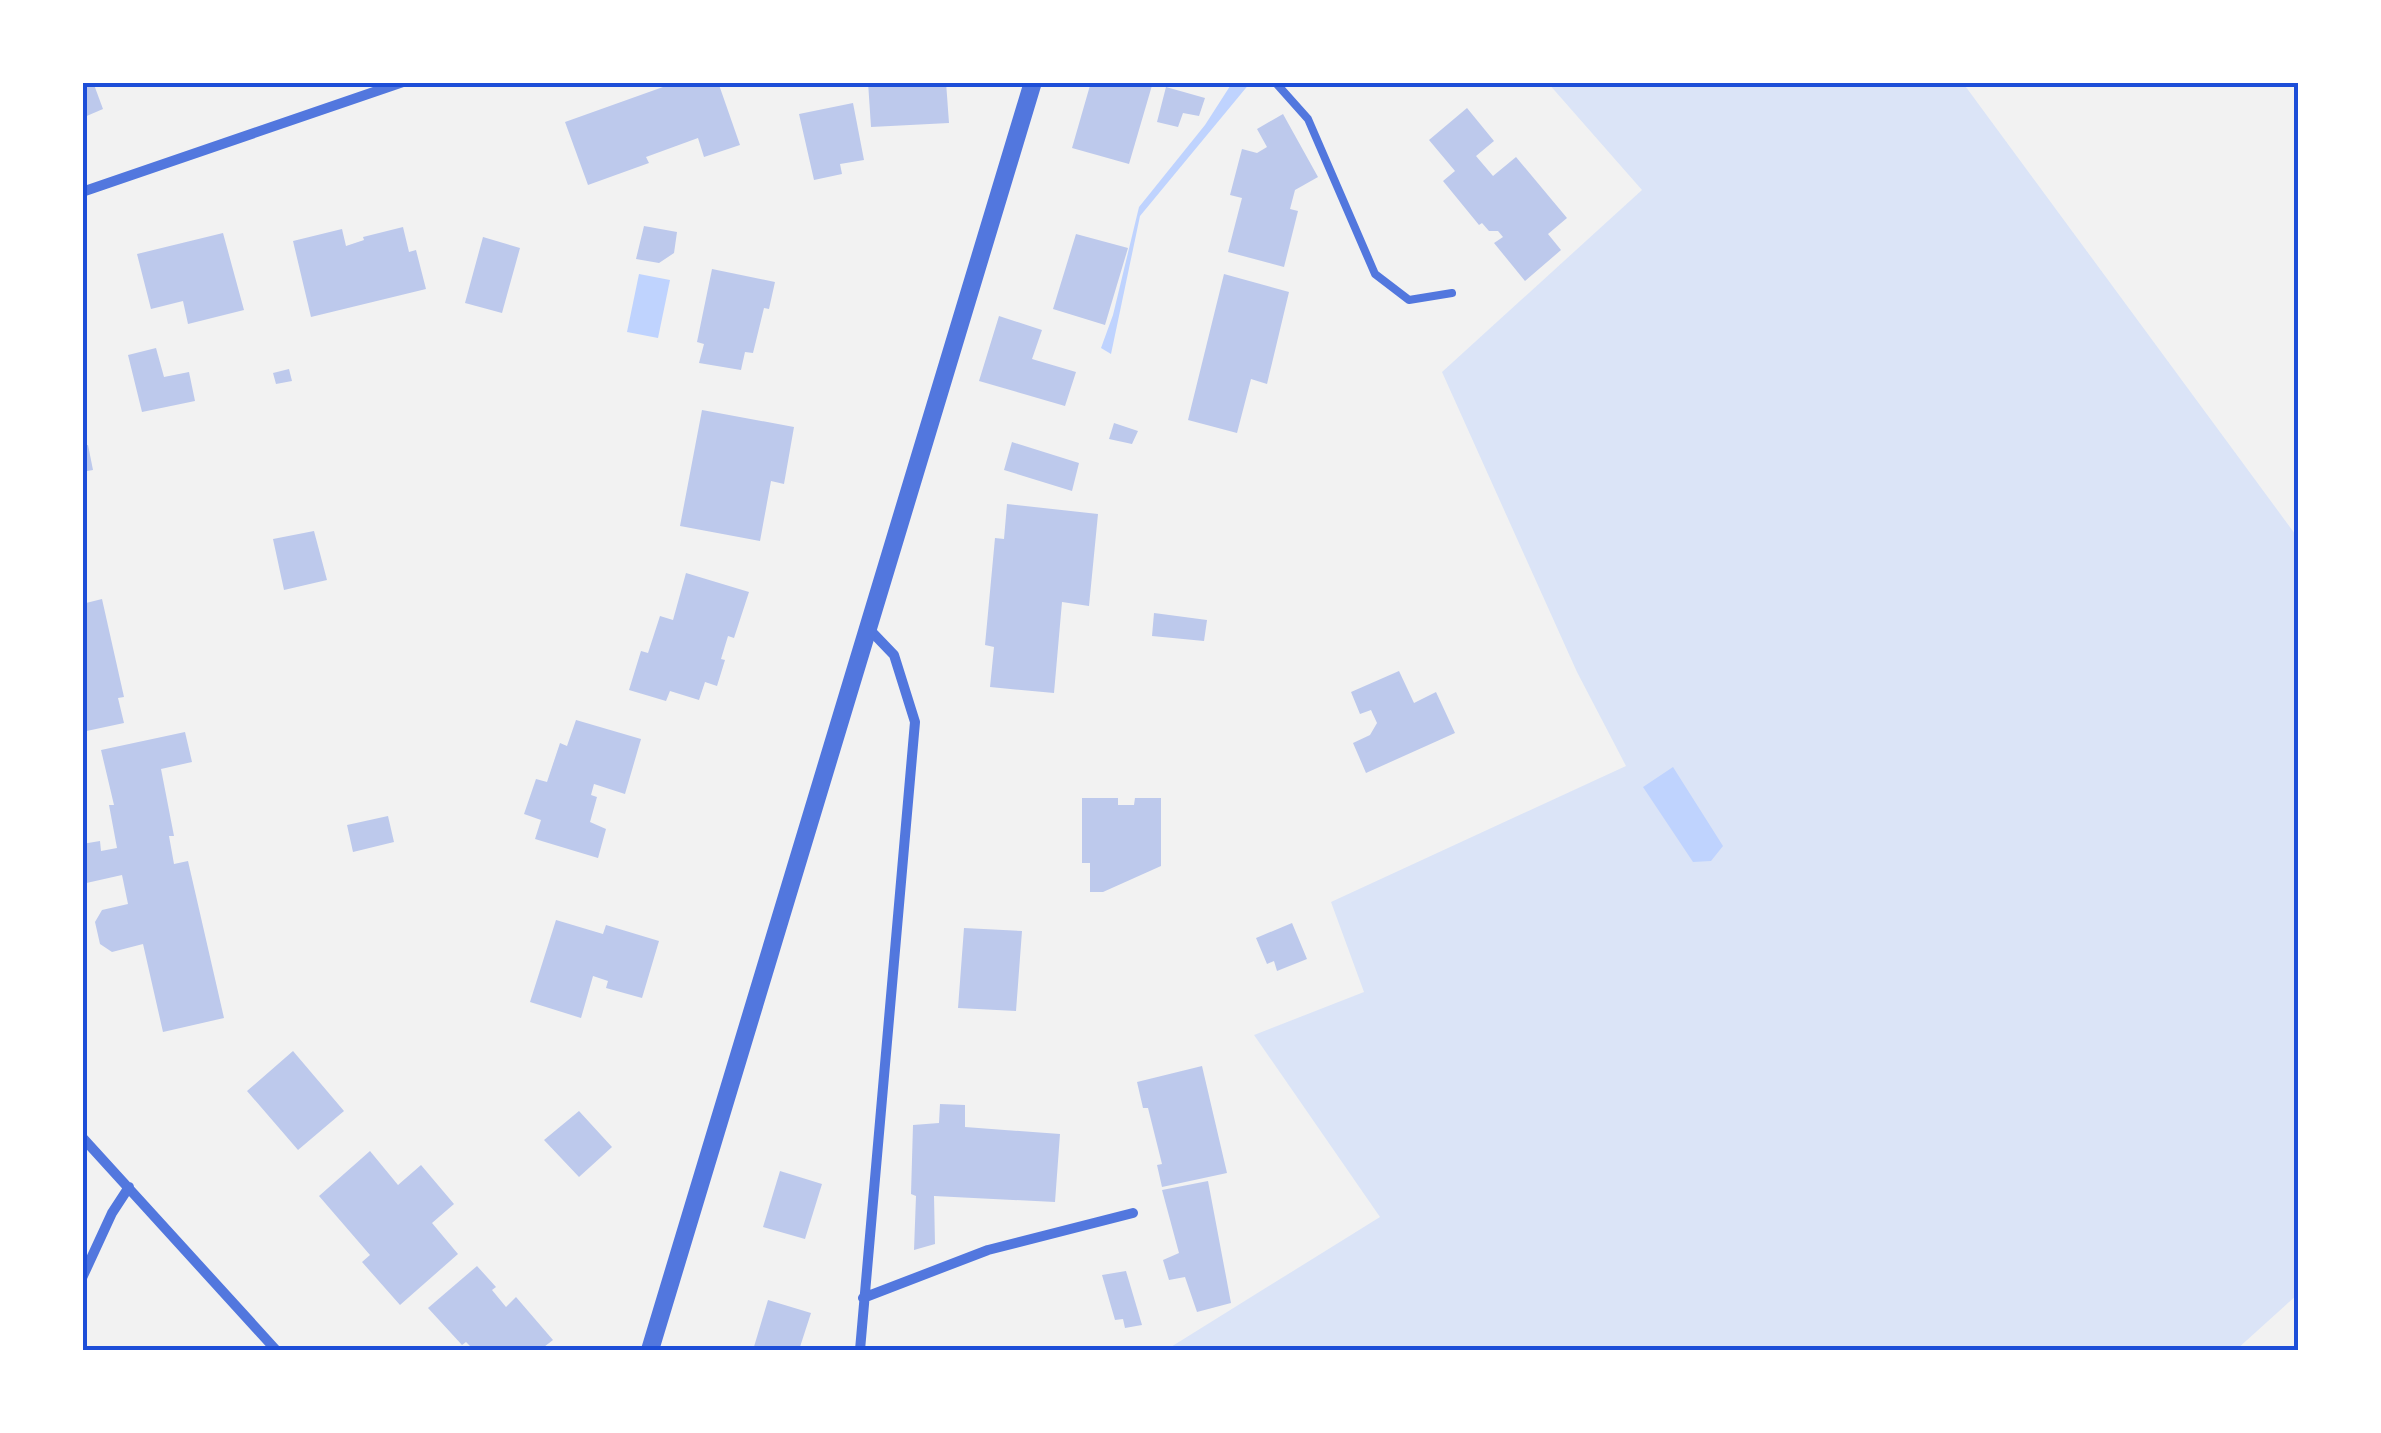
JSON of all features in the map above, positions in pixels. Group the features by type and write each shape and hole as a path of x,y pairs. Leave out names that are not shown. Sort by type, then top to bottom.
{"street":[{"path":"82,192 403,82"},
{"path":"650,1350 1033,82"},
{"path":"860,1350 915,722 894,655 870,630"},
{"path":"82,1137 276,1350"},
{"path":"82,1278 129,1186"},
{"path":"863,1298 988,1250 1133,1214"}],"lane":[{"path":"1275,82 1308,119 1375,274 1409,300 1452,293"}],"shaded area":[{"path":"1548,83 1963,83 2298,538 2298,1294 2236,1350 1166,1350 1380,1217 1254,1035 1364,992 1331,902 1626,766 1577,672 1442,372 1642,190"}],"water":[{"path":"1232,83 1250,83 1140,216 1111,354 1101,348 1139,207 1205,125"},
{"path":"639,274 670,280 658,338 627,332"},
{"path":"1673,767 1723,846 1711,861 1693,862 1643,787"}],"building":[{"path":"82,82 93,82 103,109 82,118"},
{"path":"677,82 718,82 740,145 704,157 698,138 646,157 649,163 588,185 565,122"},
{"path":"868,82 946,82 949,123 871,127"},
{"path":"1091,82 1153,82 1129,164 1072,148"},
{"path":"1166,87 1205,98 1199,116 1183,113 1178,127 1157,122"},
{"path":"853,103 864,160 840,164 842,174 814,180 799,114"},
{"path":"1467,108 1494,141 1476,156 1493,176 1516,157 1567,218 1548,234 1561,250 1525,281 1494,243 1503,237 1482,223 1479,225 1443,181 1455,171 1429,140"},
{"path":"1283,114 1318,177 1295,190 1290,209 1298,211 1284,267 1228,252 1242,198 1230,195 1242,149 1257,153 1267,147 1257,129"},
{"path":"644,226 677,232 674,253 659,263 636,259"},
{"path":"403,227 409,252 416,250 426,289 311,317 293,241 342,229 346,246 364,240 363,237"},
{"path":"223,233 244,310 188,324 183,301 151,309 137,254"},
{"path":"1076,234 1128,248 1105,325 1053,309"},
{"path":"483,237 520,248 502,313 465,303"},
{"path":"712,269 775,282 753,353 745,352 741,370 699,363 704,344 697,342"},
{"path":"1224,274 1289,292 1267,384 1251,379 1237,433 1188,420"},
{"path":"999,316 1042,330 1032,359 1076,372 1065,406 979,381"},
{"path":"156,348 164,377 189,372 195,401 142,412 128,355"},
{"path":"289,369 292,381 276,384 273,373"},
{"path":"702,410 794,427 784,484 771,481 760,541 680,526"},
{"path":"1114,423 1138,431 1132,444 1109,439"},
{"path":"1012,442 1079,463 1072,491 1004,470"},
{"path":"88,445 93,470 82,472 82,446"},
{"path":"1007,504 1098,514 1089,606 1062,602 1054,693 990,687 994,647 985,645 995,538 1004,539"},
{"path":"314,531 327,580 284,590 273,539"},
{"path":"686,573 749,592 734,638 728,636 717,686 705,682 699,700 670,691 666,701 629,690 641,651 648,653 660,616 673,620"},
{"path":"102,599 124,697 118,698 124,723 82,732 82,604"},
{"path":"1154,613 1207,620 1204,641 1152,636"},
{"path":"1399,671 1414,703 1436,692 1455,733 1366,773 1353,743 1370,735 1377,723 1371,710 1360,714 1351,692"},
{"path":"576,720 641,739 625,794 594,784 591,795 597,797 590,822 606,829 598,858 535,839 541,820 524,814 536,779 547,782 560,743 567,746"},
{"path":"185,732 192,762 161,769 174,836 169,836 174,864 188,861 224,1018 163,1032 143,944 112,952 100,944 95,922 102,910 128,904 122,875 82,884 82,844 100,841 101,851 117,848 109,805 114,805 101,750"},
{"path":"1082,798 1118,798 1118,805 1134,805 1135,798 1161,798 1161,866 1103,892 1090,892 1090,863 1082,863"},
{"path":"388,816 394,842 353,852 347,825"},
{"path":"556,920 603,934 606,925 659,941 642,998 606,988 608,981 593,976 581,1018 530,1002"},
{"path":"1292,923 1307,959 1277,971 1274,961 1267,964 1256,938"},
{"path":"964,928 1022,931 1016,1011 958,1008"},
{"path":"293,1051 344,1111 298,1150 247,1091"},
{"path":"1202,1066 1227,1173 1162,1187 1157,1165 1162,1164 1137,1082"},
{"path":"940,1104 965,1105 965,1127 1060,1134 1055,1202 934,1196 935,1244 914,1250 913,1125 939,1123"},
{"path":"579,1111 612,1147 579,1177 544,1140"},
{"path":"370,1151 398,1185 421,1165 454,1204 432,1223 458,1254 400,1305 362,1262 370,1255 319,1196"},
{"path":"780,1171 822,1184 805,1239 763,1227"},
{"path":"1208,1181 1231,1303 1197,1312 1185,1277 1169,1280 1163,1260 1179,1253 1162,1190"},
{"path":"477,1266 496,1287 492,1290 506,1307 516,1297 553,1340 540,1350 474,1350 466,1342 462,1345 428,1308"},
{"path":"1126,1271 1142,1325 1125,1328 1123,1319 1115,1320 1102,1275"},
{"path":"768,1300 811,1313 799,1350 753,1350"}]}
